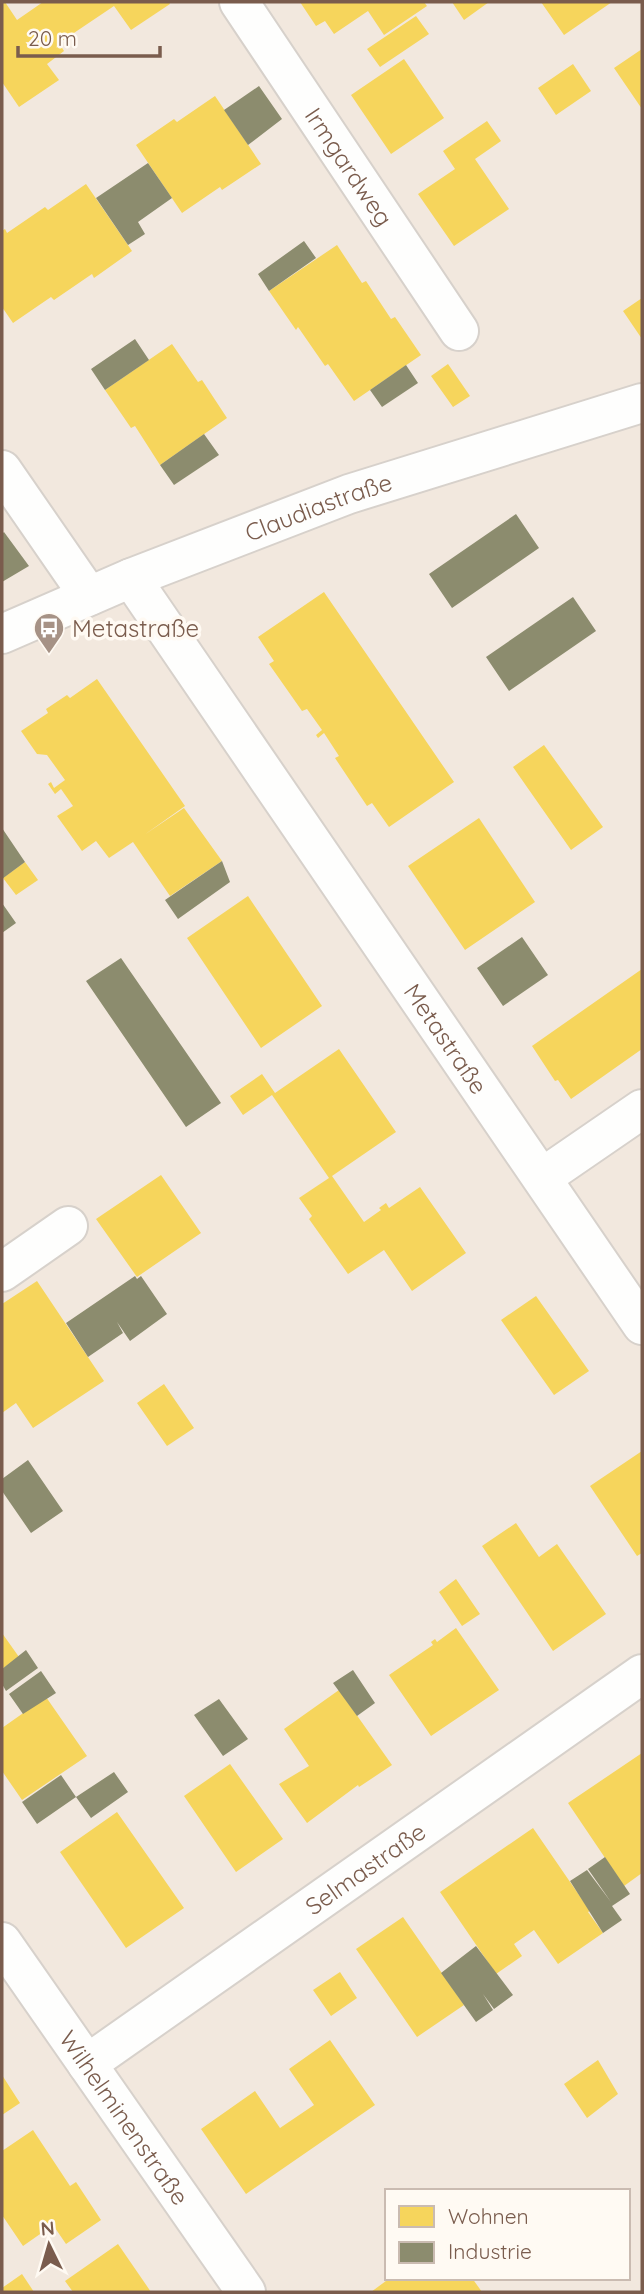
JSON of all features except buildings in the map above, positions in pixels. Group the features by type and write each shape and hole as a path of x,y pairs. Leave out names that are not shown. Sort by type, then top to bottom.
{"street":[{"name":"Irmgardweg","path":"239,2 459,331"},
{"name":"Claudiastraße","path":"2,634 131,578 349,494 642,403"},
{"path":"2,470 89,596"},
{"name":"Metastraße","path":"131,578 642,1325"},
{"path":"543,1177 642,1109"},
{"path":"2,1272 68,1226"},
{"name":"Selmastraße","path":"87,2064 642,1674"},
{"name":"Wilhelminenstraße","path":"2,1942 246,2292"}],"shaded area":[{"path":"2,2 642,2 642,2292 2,2292"}],"place":[{"name":"Metastraße","path":"49,655"}]}
